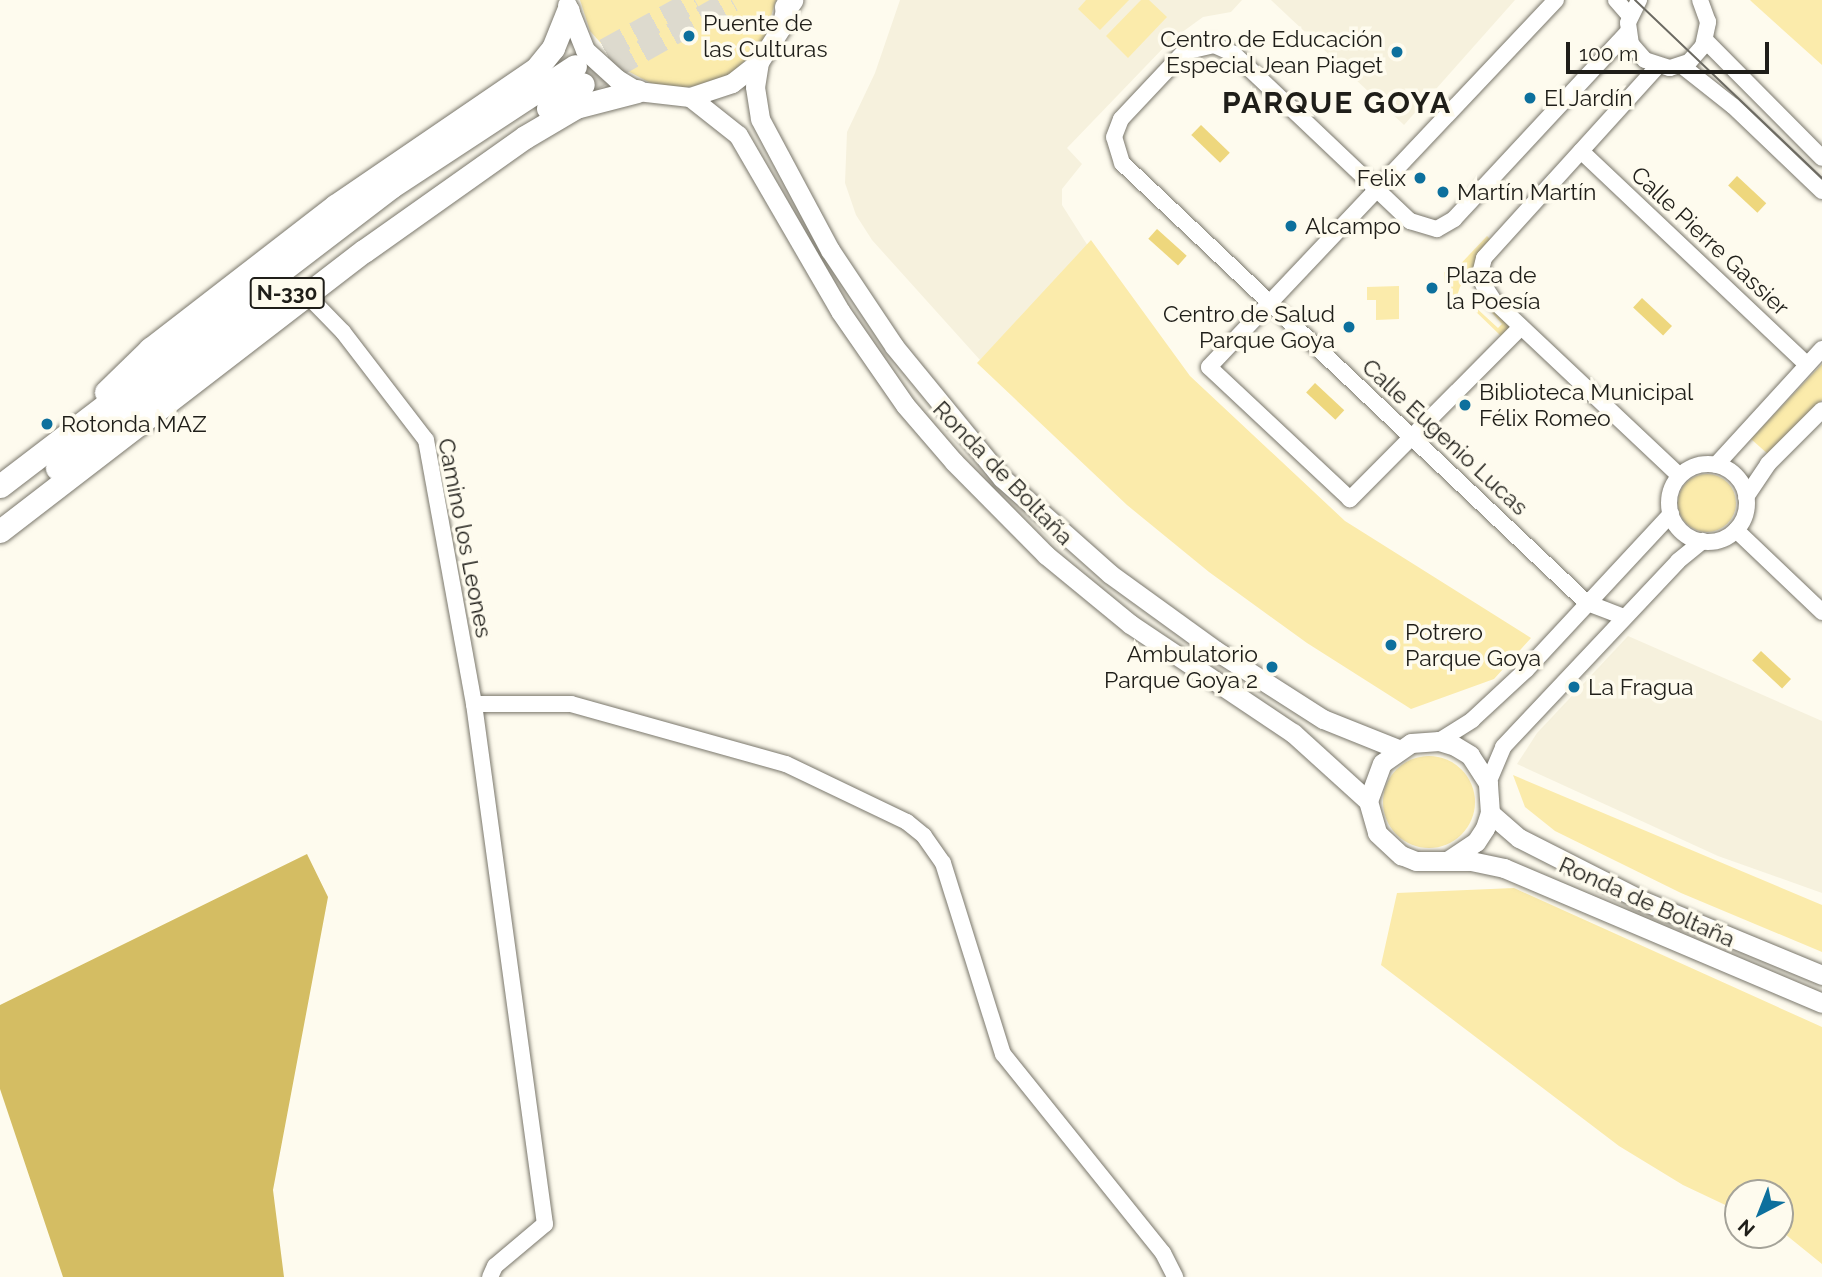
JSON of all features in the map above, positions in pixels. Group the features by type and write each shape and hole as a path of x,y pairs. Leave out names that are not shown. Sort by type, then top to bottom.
{"highway":[{"path":"85,418 128,367 232,285 335,206 536,69 553,48 567,6"},
{"name":"N-330","path":"0,486 85,418 391,187 579,75 175,372 0,514"},
{"path":"0,531 307,295 555,118 600,99 637,91"}],"main road":[{"path":"567,6 585,50 600,66 637,91 690,97 732,83 759,62 780,28 788,2"},
{"name":"Ronda de Boltaña","path":"759,62 755,87 760,118 830,250 894,346 1002,478 1110,574 1215,650 1323,719 1398,749"},
{"name":"Ronda de Boltaña","path":"690,97 738,135 840,311 905,405 954,463 1046,555 1119,616 1293,733 1368,802 1377,833 1401,855 1416,861 1449,860 1515,872 1822,1003"},
{"path":"1368,802 1372,781 1398,749 1439,741 1469,755 1488,783 1490,813 1476,842 1449,860"},
{"name":"Ronda de Boltaña","path":"1490,813 1519,838 1641,900 1822,975"}],"street":[{"path":"1521,327 1350,499 1209,367 1556,0"},
{"path":"1616,0 1629,24 1636,51 1658,66 1681,65 1695,57 1705,40 1708,22 1700,0"},
{"path":"1629,24 1639,0"},
{"name":"Calle Eugenio Lucas","path":"1624,617 1587,603 1122,163 1115,146 1121,119 1184,52 1214,45 1234,54 1409,221 1437,229 1454,219 1629,24"},
{"path":"1705,40 1822,158"},
{"path":"1681,65 1733,106 1822,191"},
{"path":"1658,66 1484,258 1481,270 1487,292 1680,476"},
{"name":"Calle Pierre Gassier","path":"1581,151 1807,365"},
{"name":"Camino los Leones","path":"307,295 343,332 426,440 474,704 545,1224 495,1266 490,1277"},
{"path":"1716,465 1822,349"},
{"path":"1746,497 1768,464 1822,410"},
{"path":"1698,465 1716,465 1738,478 1746,497 1745,513 1736,530 1718,540 1703,541 1682,531 1671,514 1670,496 1680,476 1698,465"},
{"path":"1439,741 1491,704 1671,514"},
{"path":"1736,530 1822,612"},
{"path":"1488,783 1503,747 1624,617 1703,541"},
{"path":"474,704 571,704 786,764 907,822 924,836 943,863 1003,1054 1163,1253 1175,1277"}],"shaded area":[{"path":"580,0 776,0 763,42 730,74 704,85 677,88 656,86 624,69 590,31"},
{"path":"900,0 1242,0 1231,12 1203,17 1170,41 1067,148 1082,164 1062,189 1062,205 1088,246 980,360 872,240 856,215 845,183 847,132 875,73"},
{"path":"1086,0 1129,0 1100,30 1078,9"},
{"path":"1141,0 1149,0 1167,17 1128,58 1106,36"},
{"name":"Centro de Educación Especial Jean Piaget","path":"1271,0 1515,0 1404,125"},
{"path":"1750,0 1822,0 1822,65 1752,2"},
{"path":"1201,125 1230,153 1220,163 1191,135"},
{"path":"1737,176 1766,203 1757,213 1728,186"},
{"path":"1157,229 1187,256 1178,265 1148,239"},
{"path":"1487,236 1491,240 1478,289 1513,328 1503,338 1470,306 1472,304 1498,328 1502,324 1478,297 1472,272 1460,287 1453,308 1451,284 1445,284 1444,272 1451,274"},
{"path":"1091,240 1190,376 1345,521 1531,638 1494,679 1411,709 1307,643 1209,572 1127,505 977,363"},
{"path":"1399,286 1399,319 1376,320 1376,300 1367,300 1367,287"},
{"path":"1642,298 1672,326 1663,335 1633,308"},
{"path":"1822,364 1822,400 1769,455 1751,439"},
{"path":"1315,383 1344,410 1335,420 1306,393"},
{"path":"1701,474 1713,474 1728,482 1736,497 1736,509 1728,524 1713,532 1701,532 1686,524 1678,509 1678,497 1686,482"},
{"path":"1628,636 1822,721 1822,893 1718,856 1517,764 1537,733"},
{"path":"1761,651 1791,679 1782,688 1752,661"},
{"path":"1429,756 1447,760 1462,769 1471,784 1475,802 1471,820 1462,835 1447,844 1429,848 1411,844 1396,835 1387,820 1383,802 1387,784 1396,769 1411,760"},
{"path":"1513,775 1822,905 1822,952 1681,893 1555,831 1525,807"},
{"path":"307,854 328,897 273,1190 284,1277 63,1277 0,1089 0,1005"},
{"path":"1514,888 1822,1027 1822,1264 1794,1241 1794,1179 1724,1179 1724,1204 1683,1185 1619,1146 1381,965 1397,893"}],"tunnel":[{"path":"575,66 695,0"},
{"path":"583,84 732,0"}],"tram line":[{"path":"1635,0 1822,178"}],"place":[{"name":"Puente de las Culturas","path":"689,36"},
{"name":"Centro de Educación Especial Jean Piaget","path":"1397,52"},
{"name":"El Jardín","path":"1530,98"},
{"name":"Felix","path":"1420,178"},
{"name":"Martín Martín","path":"1443,192"},
{"name":"Alcampo","path":"1291,226"},
{"name":"Plaza de la Poesía","path":"1432,288"},
{"name":"Centro de Salud Parque Goya","path":"1349,327"},
{"name":"Biblioteca Municipal Félix Romeo","path":"1465,405"},
{"name":"Rotonda MAZ","path":"47,424"},
{"name":"Potrero Parque Goya","path":"1391,645"},
{"name":"Ambulatorio Parque Goya 2","path":"1272,667"},
{"name":"La Fragua","path":"1574,687"}],"district":[{"name":"PARQUE GOYA","path":"1337,103"}]}
